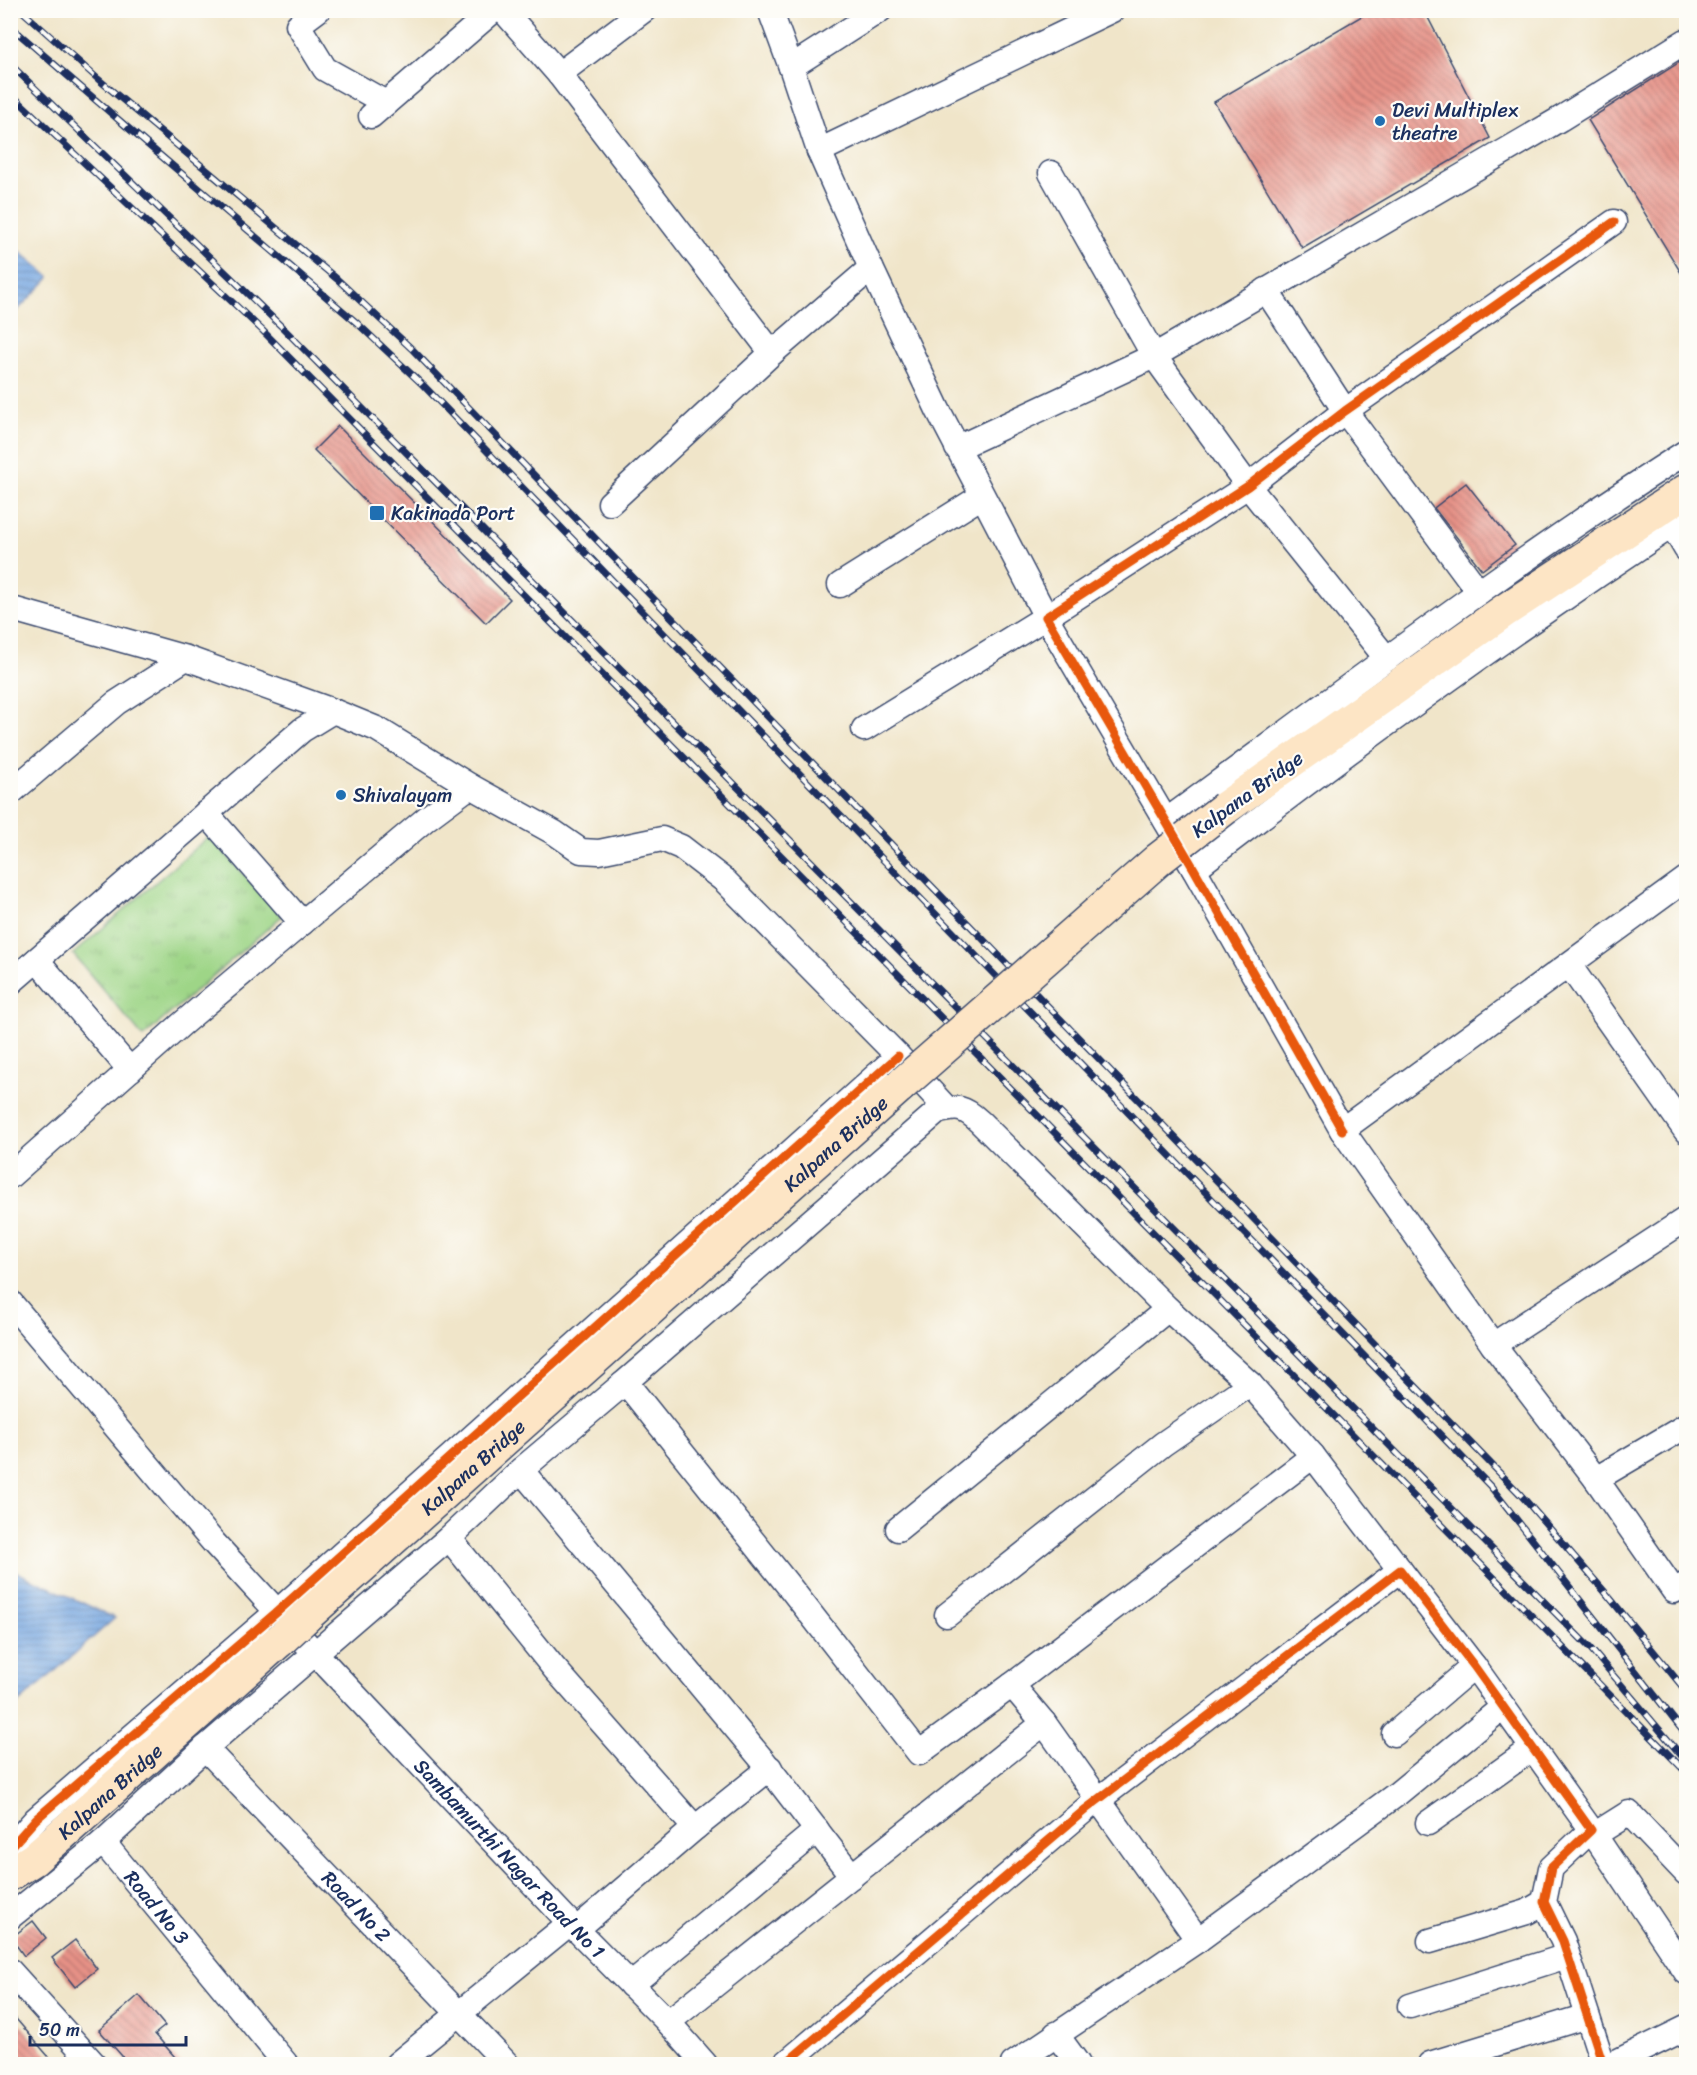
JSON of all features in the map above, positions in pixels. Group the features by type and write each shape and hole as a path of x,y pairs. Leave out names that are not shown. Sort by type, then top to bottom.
{"main road":[{"name":"Kalpana Bridge","path":"18,1860 287,1623 899,1071 1225,808 1504,611 1686,490"},
{"path":"10,1898 17,1892 18,1860"}],"street":[{"path":"318,10 298,25 325,69 379,109 494,10"},
{"path":"503,10 559,74 772,353"},
{"path":"559,74 644,10"},
{"path":"770,10 819,151 938,410 1046,617 1167,821 1342,1130 1493,1345 1596,1479 1674,1591 1686,1584"},
{"path":"791,67 880,10"},
{"path":"819,151 1112,10"},
{"path":"957,447 1154,356 1550,125 1686,41"},
{"path":"1052,173 1154,356 1248,486 1387,659"},
{"path":"864,729 1046,617 1248,486 1345,411 1614,222"},
{"path":"610,503 772,353 871,268"},
{"path":"1266,290 1345,411 1479,592"},
{"path":"1167,821 1479,592 1610,500 1686,452"},
{"path":"840,585 982,496"},
{"path":"1194,869 1294,792 1490,650 1679,520 1686,549"},
{"path":"12,606 186,658 378,729 470,786 581,850 599,852 662,839 681,847 725,881 899,1071 947,1109"},
{"path":"10,793 116,704 186,658"},
{"path":"10,983 302,730 333,711"},
{"path":"10,1176 302,923 427,818 470,786"},
{"path":"206,813 302,923"},
{"path":"1342,1130 1686,879"},
{"path":"37,960 130,1070"},
{"path":"1569,965 1686,1131"},
{"path":"10,1917 104,1842 205,1748 448,1539 521,1470 937,1112 954,1107 969,1112 1168,1309 1250,1384 1313,1455 1474,1666 1593,1833 1686,1972"},
{"path":"1493,1345 1686,1219"},
{"name":"Sambamurthi Nagar Road No 1","path":"10,1302 214,1543 316,1654 573,1926 668,2022 705,2064"},
{"path":"898,1529 1168,1309"},
{"path":"623,1384 631,1389 919,1754 1313,1455"},
{"path":"947,1615 1163,1444 1250,1384"},
{"path":"1596,1479 1686,1426"},
{"path":"521,1470 770,1768 852,1876"},
{"path":"448,1539 554,1668 695,1828"},
{"path":"785,2064 1098,1800 1400,1569"},
{"path":"1394,1734 1474,1666"},
{"path":"1012,1685 1044,1723 1198,1940"},
{"path":"1013,2064 1198,1940 1396,1794 1503,1707"},
{"path":"668,2022 1044,1723"},
{"name":"Road No 2","path":"205,1748 507,2064"},
{"path":"1428,1823 1533,1748"},
{"path":"397,2064 770,1768"},
{"path":"1603,2064 1563,1941 1544,1902 1551,1868 1593,1833 1629,1813 1686,1873"},
{"path":"631,1984 817,1830"},
{"name":"Road No 3","path":"104,1842 286,2064"},
{"path":"1430,1941 1527,1912 1544,1902"},
{"path":"1410,2006 1567,1956"},
{"path":"10,1971 94,2064"},
{"path":"1430,2064 1587,2016"},
{"path":"1612,2064 1686,2028"},
{"path":"1056,2034 1078,2064"}],"green space":[{"path":"209,836 282,916 143,1037 73,954"}],"water":[{"path":"11,244 50,277 11,317"},
{"path":"10,1569 115,1618 11,1710 10,1710"}],"building":[{"path":"1372,10 1424,10 1490,138 1302,248 1214,102"},
{"path":"1686,58 1686,281 1588,120"},
{"path":"338,426 510,599 486,623 314,450"},
{"path":"1466,483 1515,545 1482,570 1434,508"},
{"path":"33,1921 46,1938 24,1956 11,1938"},
{"path":"75,1940 97,1969 75,1987 52,1958"},
{"path":"139,1995 165,2026 155,2034 181,2064 129,2064 99,2030"},
{"path":"10,2012 55,2064 15,2064 10,2059"}],"railway":[{"path":"21,10 98,79 337,279 413,350 1520,1494 1605,1592 1686,1691"},
{"path":"10,26 357,323 423,385 1491,1487 1686,1735"},
{"path":"10,64 282,327 1590,1648 1686,1761"},
{"path":"10,93 262,330 1686,1772"}],"cycle path":[{"path":"1342,1130 1194,869 1046,617 1248,486 1345,411 1614,222"},
{"path":"10,1848 36,1819 277,1612 898,1056"},
{"path":"785,2064 1086,1809 1400,1570 1474,1666 1591,1830 1551,1868 1544,1902 1563,1941 1603,2064"}],"place":[{"name":"Devi Multiplex theatre","path":"1380,121"},
{"name":"Kakinada Port","path":"377,513"},
{"name":"Shivalayam","path":"341,795"}]}
